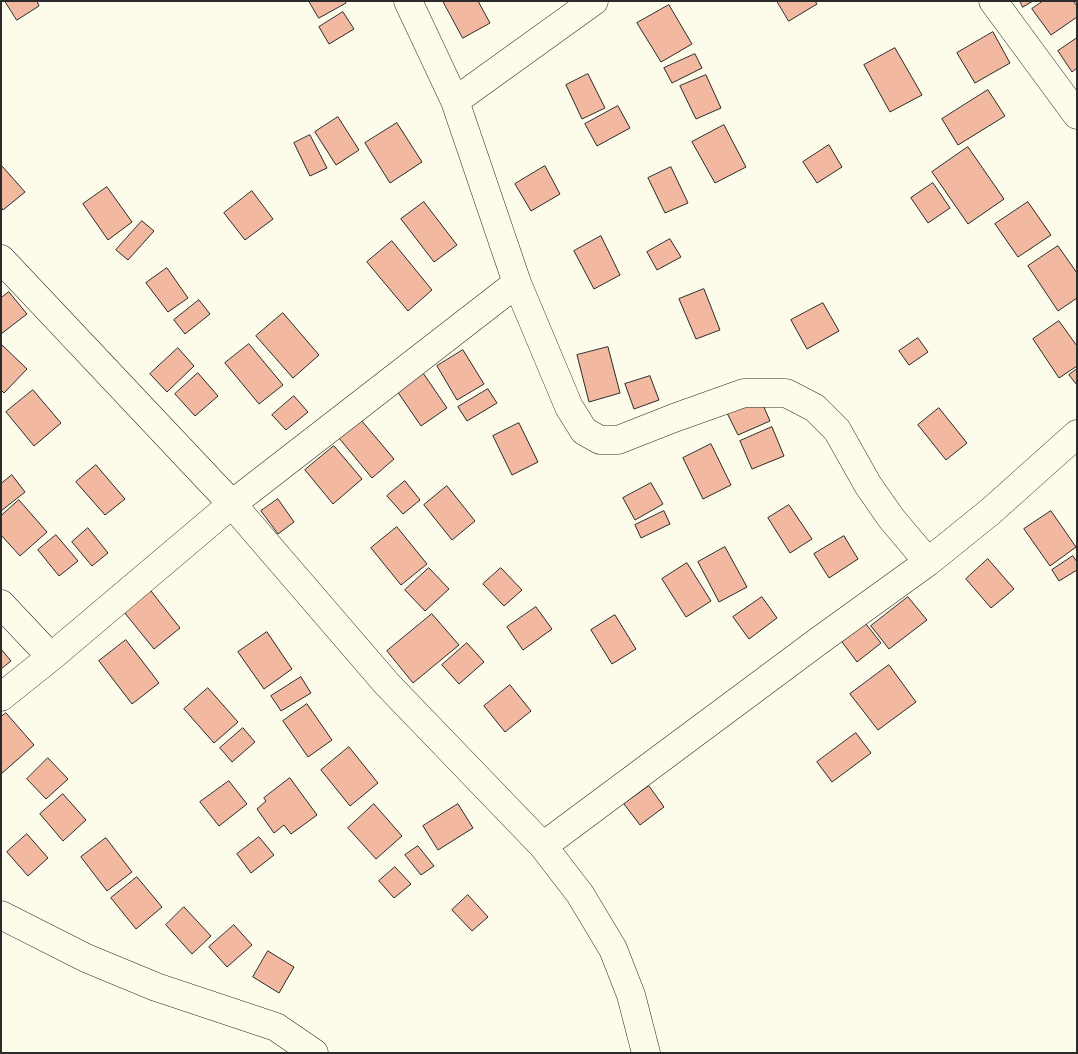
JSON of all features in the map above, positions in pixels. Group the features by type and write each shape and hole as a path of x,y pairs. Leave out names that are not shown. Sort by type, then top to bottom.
{"street":[{"path":"408,1 455,101 517,282 569,408 584,431 600,440 618,440 744,393 786,393 815,408 837,430 868,485 928,562"},
{"path":"455,101 594,1"},
{"path":"993,1 1077,115"},
{"path":"1,259 232,504 387,684 543,846 580,894 613,949 631,995 646,1053"},
{"path":"1,697 232,504 517,282"},
{"path":"543,846 928,562 990,512 1077,434"},
{"path":"1,604 51,657"},
{"path":"1,915 86,958 156,987 276,1027 314,1053"}],"building":[{"path":"5,1 37,1 39,6 17,20"},
{"path":"309,1 345,1 346,3 319,18"},
{"path":"443,1 478,1 490,23 463,38"},
{"path":"777,1 815,1 817,4 789,21"},
{"path":"1020,1 1033,1 1023,7"},
{"path":"1043,1 1073,1 1077,6 1077,17 1051,35 1032,9"},
{"path":"669,5 692,44 661,62 637,23"},
{"path":"343,12 354,29 329,44 319,27"},
{"path":"993,32 1010,63 975,83 957,53"},
{"path":"1077,38 1077,68 1072,72 1058,51"},
{"path":"895,48 922,95 890,112 864,65"},
{"path":"695,54 702,68 672,83 664,68"},
{"path":"588,74 605,108 582,119 566,85"},
{"path":"706,75 721,108 696,119 680,86"},
{"path":"988,90 1005,116 958,145 942,119"},
{"path":"618,106 630,128 597,146 585,124"},
{"path":"338,117 359,150 336,165 315,132"},
{"path":"397,123 422,162 390,183 365,143"},
{"path":"724,125 746,167 715,183 692,142"},
{"path":"310,135 327,168 310,176 294,143"},
{"path":"829,145 842,167 817,183 803,162"},
{"path":"968,147 1004,199 968,224 932,172"},
{"path":"1,166 25,192 3,210 1,207"},
{"path":"545,166 560,194 531,211 515,184"},
{"path":"671,167 688,203 665,213 648,178"},
{"path":"933,183 950,208 928,223 911,198"},
{"path":"107,187 132,222 108,240 83,204"},
{"path":"252,191 273,219 245,240 224,213"},
{"path":"424,202 457,245 434,262 401,219"},
{"path":"1028,202 1051,235 1018,257 995,224"},
{"path":"142,221 154,231 128,260 116,250"},
{"path":"601,236 620,275 594,289 574,251"},
{"path":"670,239 681,257 657,270 647,252"},
{"path":"392,241 432,290 408,311 367,262"},
{"path":"1058,246 1077,273 1077,298 1058,311 1028,266"},
{"path":"167,268 188,298 168,312 146,283"},
{"path":"704,289 720,330 696,339 679,299"},
{"path":"9,292 27,314 1,334 1,298"},
{"path":"199,300 210,314 185,334 174,320"},
{"path":"823,303 839,331 807,349 791,320"},
{"path":"283,313 319,355 293,378 256,336"},
{"path":"1059,321 1077,346 1077,366 1059,378 1033,339"},
{"path":"918,338 928,352 909,365 899,351"},
{"path":"1,344 27,369 4,393 1,390"},
{"path":"249,344 283,385 259,404 225,363"},
{"path":"608,347 620,393 589,402 577,355"},
{"path":"178,348 194,366 167,392 150,374"},
{"path":"463,350 484,384 457,400 437,366"},
{"path":"1077,369 1077,385 1069,375"},
{"path":"421,370 447,408 421,426 395,388"},
{"path":"198,373 218,396 195,416 175,394"},
{"path":"650,376 659,400 634,409 625,384"},
{"path":"488,389 497,403 467,421 458,407"},
{"path":"33,390 61,423 34,446 6,412"},
{"path":"294,396 308,412 286,430 272,415"},
{"path":"760,398 770,421 738,435 727,413"},
{"path":"939,408 967,443 946,460 918,425"},
{"path":"361,420 394,459 372,478 339,438"},
{"path":"519,423 538,462 512,475 493,436"},
{"path":"772,427 784,456 752,469 740,441"},
{"path":"711,444 731,485 703,499 683,458"},
{"path":"334,446 362,479 333,504 305,470"},
{"path":"96,465 125,499 105,515 76,482"},
{"path":"12,475 25,492 1,511 1,484"},
{"path":"405,481 420,500 403,514 387,496"},
{"path":"651,483 663,504 635,520 623,498"},
{"path":"447,486 475,521 452,540 424,505"},
{"path":"278,499 294,522 278,534 261,511"},
{"path":"19,500 47,532 20,556 1,535 1,516"},
{"path":"789,505 812,539 790,553 768,518"},
{"path":"664,511 670,524 641,538 635,525"},
{"path":"1051,511 1076,547 1050,566 1024,529"},
{"path":"397,527 427,564 401,585 371,548"},
{"path":"88,528 108,553 92,566 72,542"},
{"path":"56,535 78,561 59,576 38,550"},
{"path":"844,536 858,559 829,578 814,554"},
{"path":"725,547 747,587 719,602 698,562"},
{"path":"1073,556 1077,562 1077,570 1059,581 1052,570"},
{"path":"988,559 1014,589 991,608 966,579"},
{"path":"687,563 711,601 686,617 662,579"},
{"path":"429,568 449,589 425,611 405,590"},
{"path":"501,568 522,590 504,606 483,584"},
{"path":"151,591 180,628 154,649 124,612"},
{"path":"762,597 777,618 749,639 733,617"},
{"path":"908,597 927,620 889,649 871,626"},
{"path":"536,607 552,629 523,650 507,627"},
{"path":"432,614 459,645 413,683 387,651"},
{"path":"615,615 636,649 612,664 591,630"},
{"path":"866,624 881,643 857,662 842,642"},
{"path":"267,632 292,669 264,689 238,652"},
{"path":"126,640 159,683 132,704 99,661"},
{"path":"467,643 484,662 459,684 442,665"},
{"path":"1,649 11,661 1,669"},
{"path":"889,665 916,702 878,730 850,694"},
{"path":"301,677 311,693 281,711 271,696"},
{"path":"510,685 531,711 505,732 484,706"},
{"path":"208,688 238,722 214,743 184,709"},
{"path":"307,704 332,740 308,757 283,721"},
{"path":"6,713 34,745 1,774 1,717"},
{"path":"243,728 255,742 232,762 220,748"},
{"path":"856,733 871,753 832,782 817,762"},
{"path":"349,747 378,783 350,806 321,770"},
{"path":"48,758 68,779 46,799 27,779"},
{"path":"290,778 317,815 291,834 284,825 274,833 257,809 266,801 264,798"},
{"path":"229,781 247,804 219,826 200,802"},
{"path":"649,786 664,807 640,825 624,804"},
{"path":"63,794 86,820 63,841 40,814"},
{"path":"374,804 402,836 376,859 348,828"},
{"path":"458,804 473,828 438,850 423,826"},
{"path":"27,834 48,858 28,876 7,852"},
{"path":"259,837 274,855 251,873 237,854"},
{"path":"106,838 132,872 107,891 81,857"},
{"path":"418,846 434,866 421,875 405,855"},
{"path":"395,867 411,884 394,898 379,881"},
{"path":"137,877 162,907 136,929 111,898"},
{"path":"468,895 488,917 472,931 452,910"},
{"path":"184,907 211,936 192,954 166,925"},
{"path":"234,925 252,945 227,967 209,947"},
{"path":"268,951 294,967 279,993 253,977"}]}
